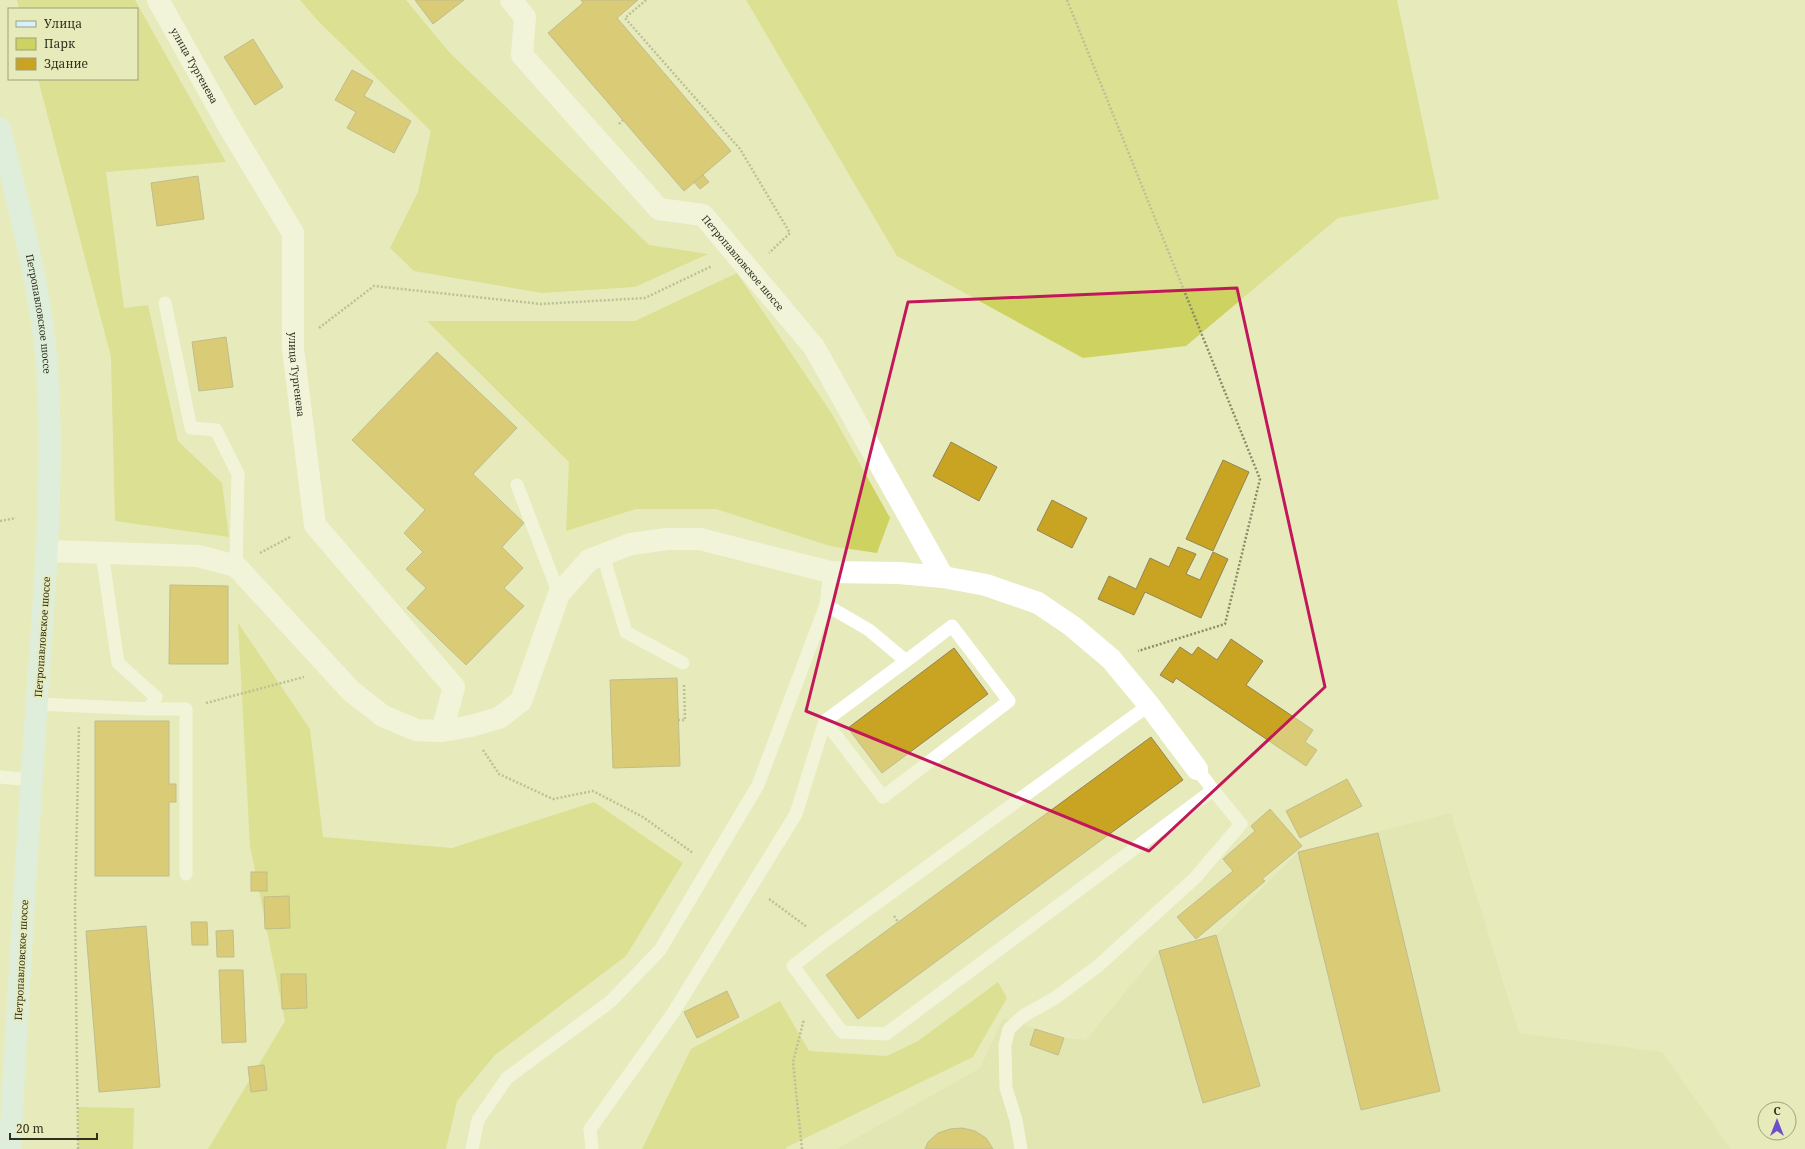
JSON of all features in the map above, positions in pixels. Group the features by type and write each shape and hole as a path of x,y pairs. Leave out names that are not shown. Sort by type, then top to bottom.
{"main road":[{"name":"Петропавловское шоссе","path":"0,129 38,290 45,351 49,465 48,550 32,780 10,1149"}],"street":[{"name":"улица Тургенева","path":"158,0 228,125 293,233 293,349 315,525"},
{"name":"Петропавловское шоссе","path":"511,0 525,17 522,55 659,209 703,215 814,347 943,577"},
{"path":"315,525 454,687 442,731"},
{"path":"48,550 102,554 198,556 236,566 351,691 384,716 416,730 442,731 471,726 500,718 521,701 558,594 589,560 631,544 667,539 700,539 830,572 899,573 943,577 986,585 1038,603 1072,626 1111,659 1197,769"}],"lane":[{"path":"165,303 190,428 216,430 238,474 236,566"},
{"path":"517,485 558,594"},
{"path":"102,554 118,663 156,697 149,709"},
{"path":"605,554 607,569 626,632 683,663"},
{"path":"472,1149 478,1120 507,1078 610,1002 660,950 758,785 826,604 830,572"},
{"path":"826,604 869,630 906,661"},
{"path":"592,1149 590,1129 673,1013 796,814 826,721 952,626 1009,701 883,797 826,721"},
{"path":"37,704 79,707 186,709 186,874"},
{"path":"1148,705 793,966 842,1032 886,1034 1214,790"},
{"path":"1021,1149 1016,1120 1006,1088 1005,1045 1009,1029 1023,1016 1055,998 1104,960 1195,878 1241,824 1197,769"},
{"path":"0,777 32,780"}],"path":[{"path":"646,0 625,18 740,149 790,233 751,271"},
{"path":"1067,0 1260,478 1225,624 1111,659"},
{"path":"293,349 374,286 542,304 645,298 737,254"},
{"path":"0,521 16,518"},
{"path":"236,566 315,525"},
{"path":"678,720 685,720 683,663"},
{"path":"186,709 306,677"},
{"path":"78,1149 75,908 79,707"},
{"path":"471,726 477,740 499,774 553,799 593,791 643,817 710,865"},
{"path":"752,887 825,941"},
{"path":"802,1149 793,1062 812,992"}],"highlighted area":[{"path":"1237,288 1325,687 1149,851 806,711 908,302"}],"shaded area":[{"path":"1451,813 1519,1033 1662,1052 1731,1149 837,1149 980,1068 1003,1018 1064,1038 1086,1040 1159,951 1216,935 1298,852","holes":["1035,1029 1064,1038 1058,1055 1030,1045"]}],"green space":[{"path":"17,0 135,0 226,162 106,172 124,308 148,305 178,441 222,483 229,537 115,521 111,357 38,80 138,80 138,8 19,8"},
{"path":"300,0 406,0 449,52 649,245 708,254 635,287 542,293 414,271 390,248 418,192 431,131 318,21"},
{"path":"746,0 1397,0 1439,199 1338,218 1186,346 1083,358 897,256"},
{"path":"737,273 832,414 890,518 877,553 830,546 716,509 636,509 566,531 569,462 427,321 635,321"},
{"path":"238,623 310,729 323,837 452,848 594,802 683,863 626,956 495,1055 457,1101 446,1149 208,1149 285,1021 250,846"},
{"path":"998,982 1007,998 973,1057 787,1147 786,1149 642,1149 691,1049 780,1001 809,1051 887,1056 918,1041"},
{"path":"78,1107 134,1108 133,1149 78,1149"}],"building":[{"path":"415,0 464,0 433,24"},
{"path":"581,0 638,0 617,18 731,151 684,191 548,33 583,3"},
{"path":"253,39 283,87 255,105 224,57"},
{"path":"352,70 373,81 364,96 411,121 394,153 347,128 356,112 335,100"},
{"path":"703,175 709,182 700,189 694,182"},
{"path":"198,176 204,219 157,226 151,183"},
{"path":"226,337 233,387 199,391 192,342"},
{"path":"437,352 517,428 473,474 524,523 502,547 523,568 504,588 524,606 466,665 407,608 426,588 406,569 423,552 404,533 425,510 352,440"},
{"path":"951,442 997,467 979,501 933,476"},
{"path":"1223,460 1249,472 1213,551 1186,539"},
{"path":"1052,500 1087,518 1072,548 1037,530"},
{"path":"1178,547 1196,554 1186,574 1200,580 1213,552 1228,559 1201,618 1145,592 1134,615 1098,599 1109,576 1136,589 1150,558 1169,567"},
{"path":"170,585 228,586 228,664 169,664"},
{"path":"1231,639 1263,661 1246,685 1313,730 1305,742 1317,750 1306,766 1176,678 1173,683 1160,675 1180,647 1192,655 1198,647 1217,660"},
{"path":"954,648 988,694 882,773 848,728"},
{"path":"677,678 680,766 613,768 610,680"},
{"path":"95,721 169,721 169,784 176,784 176,802 169,802 169,876 95,876"},
{"path":"1151,737 1183,780 858,1019 826,975"},
{"path":"1347,779 1362,806 1300,838 1286,811"},
{"path":"1270,809 1302,846 1262,879 1265,881 1196,939 1177,917 1233,871 1223,859 1255,831 1251,826"},
{"path":"1378,833 1440,1091 1361,1110 1298,852"},
{"path":"251,872 267,872 267,891 251,891"},
{"path":"289,896 290,928 265,929 264,897"},
{"path":"191,922 207,922 208,945 192,945"},
{"path":"146,926 160,1087 99,1092 86,931"},
{"path":"233,930 234,957 217,957 216,931"},
{"path":"1216,935 1260,1086 1203,1103 1159,951"},
{"path":"219,970 243,970 246,1042 222,1043"},
{"path":"281,974 306,974 307,1008 282,1009"},
{"path":"727,991 739,1017 697,1038 684,1012"},
{"path":"1035,1029 1064,1038 1058,1055 1030,1045"},
{"path":"264,1065 267,1090 251,1092 248,1067"},
{"path":"962,1128 975,1131 986,1138 993,1149 925,1149 928,1142 938,1133 950,1129"}]}
